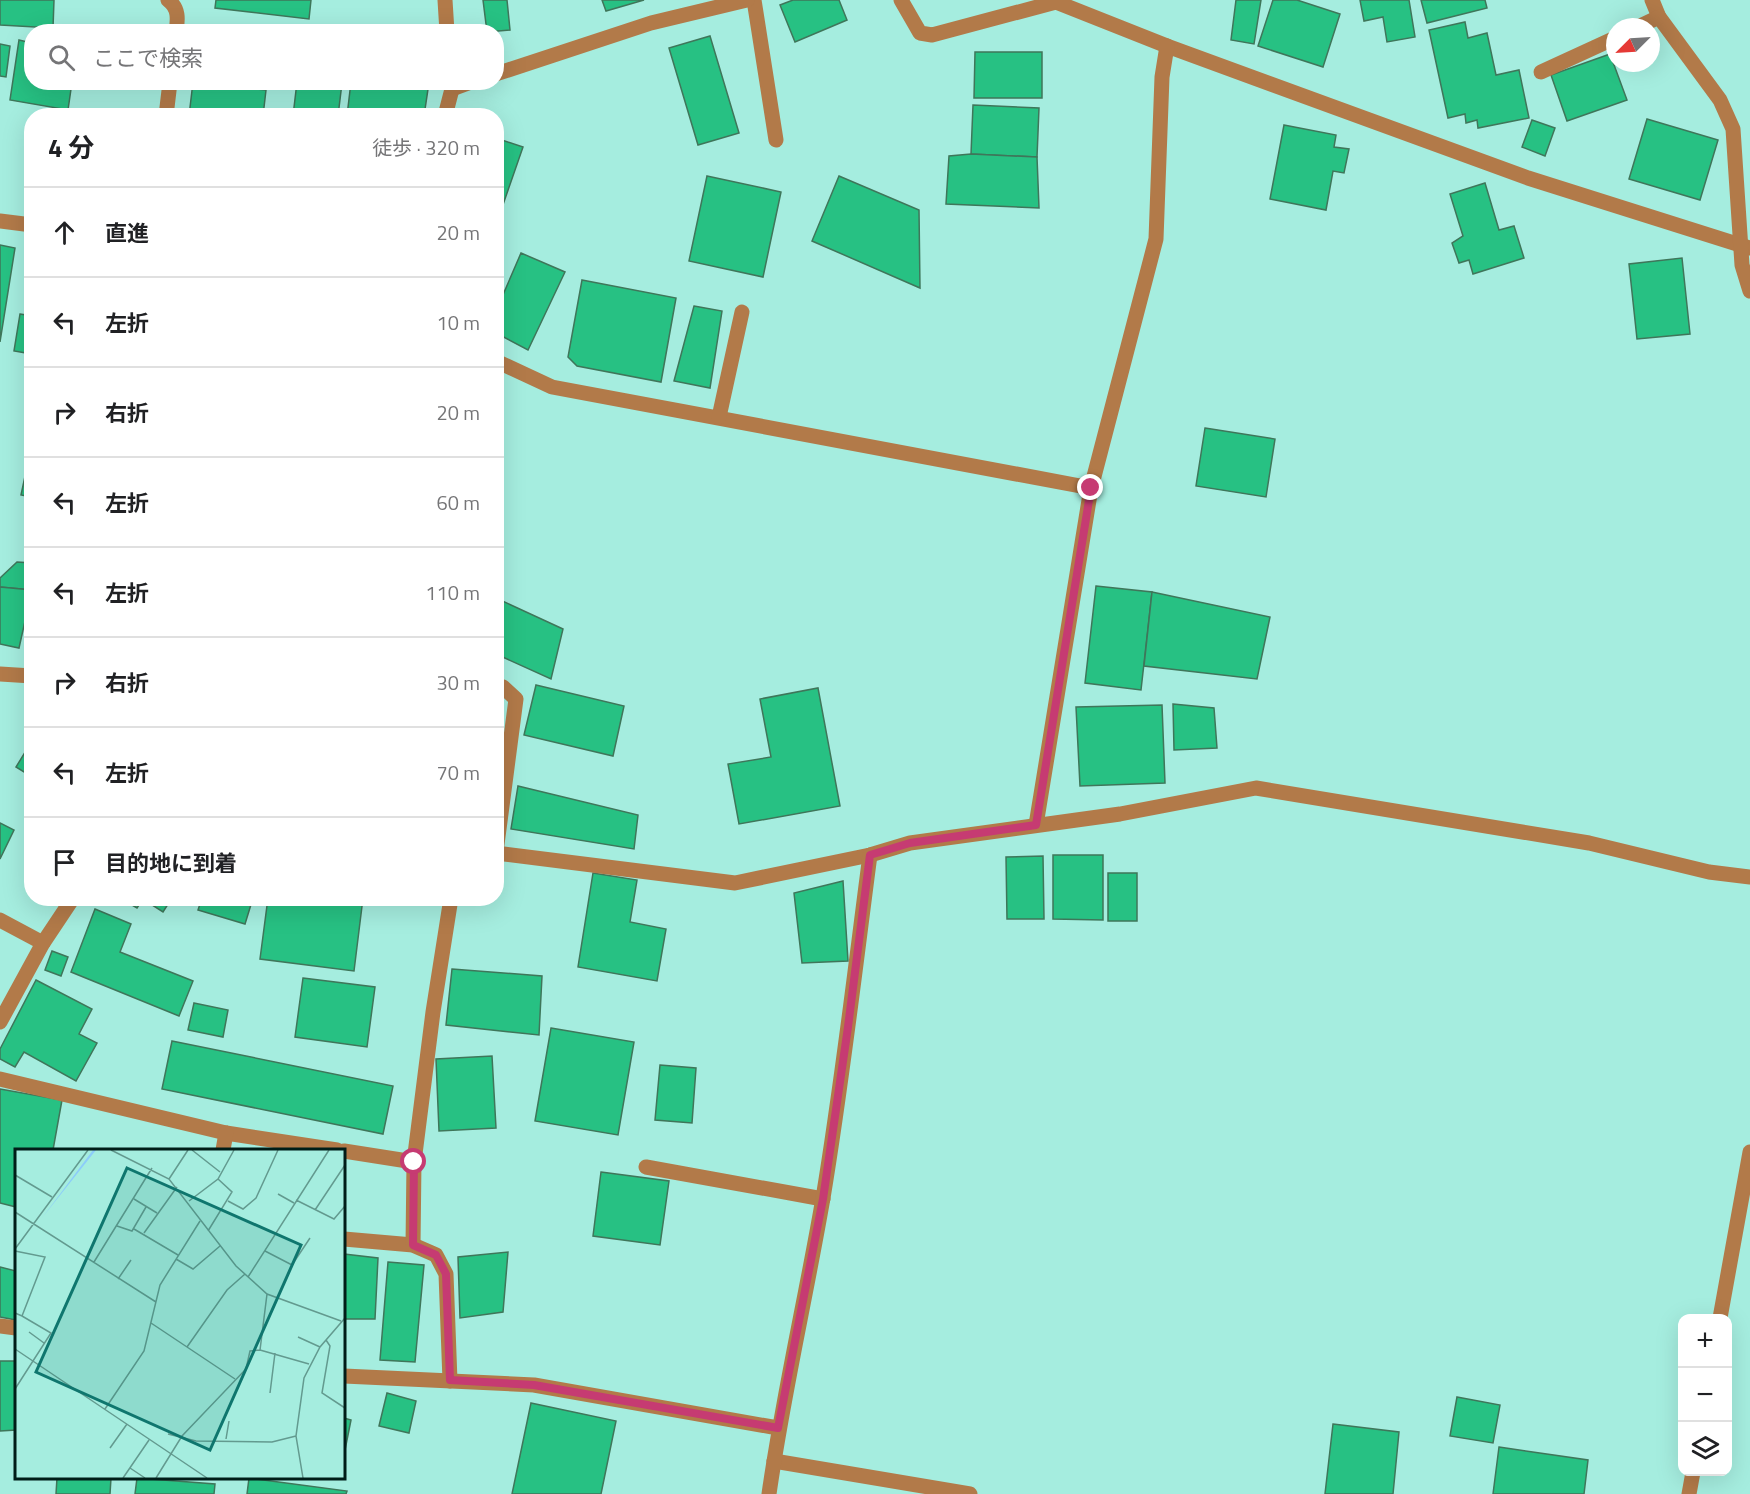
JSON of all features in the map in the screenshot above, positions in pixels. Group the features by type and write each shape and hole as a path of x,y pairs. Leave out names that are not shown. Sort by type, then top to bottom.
{"street":[{"path":"168,0 178,16 177,24"},
{"path":"445,0 446,24"},
{"path":"504,71 651,23 747,0"},
{"path":"754,0 776,140"},
{"path":"901,0 920,33 932,35 1056,2 1167,46 1528,178 1745,247"},
{"path":"1652,0 1659,17 1720,100 1732,129 1745,247 1742,265 1750,291"},
{"path":"1541,72 1606,42"},
{"path":"1036,825 1091,488 1156,239 1162,77 1167,46"},
{"path":"167,108 169,90"},
{"path":"447,108 451,90"},
{"path":"0,221 24,224"},
{"path":"719,417 742,312"},
{"path":"504,365 552,387 1091,488"},
{"path":"0,674 24,676"},
{"path":"504,688 516,699 504,791"},
{"path":"504,854 735,883 870,855 910,843 1120,814 1256,788 1589,843 1709,872 1750,877"},
{"path":"769,1494 778,1428 823,1199 870,855"},
{"path":"0,1022 43,943 68,906"},
{"path":"413,1245 414,1162 433,1012 450,906"},
{"path":"0,920 43,943"},
{"path":"0,1079 226,1133 330,1149"},
{"path":"223,1149 226,1133"},
{"path":"345,1151 414,1162"},
{"path":"1721,1314 1750,1152"},
{"path":"646,1167 823,1199"},
{"path":"345,1239 413,1245 436,1255 446,1274 450,1380"},
{"path":"0,1326 15,1328"},
{"path":"345,1376 534,1385 778,1428"},
{"path":"774,1461 970,1494"},
{"path":"1689,1494 1692,1476"}],"building":[{"path":"0,0 54,0 53,24 24,24 24,26 0,25"},
{"path":"216,0 311,0 309,19 215,8"},
{"path":"483,0 507,0 510,30 504,31 504,24 486,24"},
{"path":"602,0 644,0 606,11"},
{"path":"793,0 839,0 847,20 795,42 780,5"},
{"path":"1236,0 1261,0 1254,44 1231,40"},
{"path":"1273,0 1297,0 1340,14 1323,67 1258,46"},
{"path":"1360,0 1409,0 1415,37 1387,42 1383,17 1364,21"},
{"path":"1421,0 1485,0 1487,8 1427,23"},
{"path":"1465,22 1468,38 1487,33 1496,75 1519,70 1529,118 1478,128 1477,120 1466,123 1465,114 1448,118 1429,30"},
{"path":"710,36 739,133 698,145 669,48"},
{"path":"19,40 24,41 24,90 71,90 68,108 10,100"},
{"path":"0,44 10,46 6,77 0,76"},
{"path":"975,52 1042,52 1042,98 974,98"},
{"path":"1606,55 1606,72 1617,72 1627,100 1567,121 1551,75"},
{"path":"192,90 266,90 264,108 190,108"},
{"path":"296,90 341,90 339,108 294,108"},
{"path":"350,90 428,90 425,108 348,108"},
{"path":"973,105 1039,108 1037,157 971,154"},
{"path":"1647,119 1718,140 1700,200 1629,179"},
{"path":"1532,120 1555,128 1545,156 1522,147"},
{"path":"1284,125 1336,135 1334,147 1349,149 1344,173 1333,171 1326,210 1270,199"},
{"path":"504,141 523,147 504,202"},
{"path":"971,154 1037,157 1039,208 946,204 949,156"},
{"path":"707,176 781,192 763,277 689,261"},
{"path":"839,176 919,210 920,288 812,241"},
{"path":"1485,183 1499,230 1514,226 1524,258 1473,274 1469,260 1459,263 1452,243 1463,236 1450,194"},
{"path":"0,245 15,248 0,342"},
{"path":"521,253 565,272 528,350 504,337 504,292"},
{"path":"1682,258 1690,334 1637,339 1629,264"},
{"path":"582,280 676,298 661,382 577,366 568,357"},
{"path":"694,306 722,311 710,388 674,381"},
{"path":"20,314 24,315 24,353 14,351"},
{"path":"1205,428 1275,439 1266,497 1196,486"},
{"path":"17,562 24,562 24,589 0,587 0,578"},
{"path":"1096,586 1152,592 1141,690 1085,683"},
{"path":"0,587 24,589 24,626 19,648 0,644"},
{"path":"1152,592 1270,617 1257,679 1144,666"},
{"path":"504,602 563,629 551,679 504,658"},
{"path":"536,685 624,706 613,756 524,735"},
{"path":"818,688 840,806 739,824 728,764 771,757 760,699"},
{"path":"1173,704 1214,708 1217,748 1174,750"},
{"path":"1162,705 1165,783 1080,786 1076,707"},
{"path":"24,754 24,772 16,767"},
{"path":"518,786 638,815 634,849 511,829"},
{"path":"0,823 14,830 0,859"},
{"path":"1053,855 1103,855 1103,920 1053,919"},
{"path":"1043,856 1044,919 1007,919 1006,857"},
{"path":"593,873 637,880 630,922 666,929 657,981 578,967"},
{"path":"1108,873 1137,873 1137,921 1108,921"},
{"path":"843,881 848,961 802,963 794,893"},
{"path":"154,906 167,906 163,912"},
{"path":"199,906 251,906 245,924 198,910"},
{"path":"267,906 362,906 354,971 260,959"},
{"path":"95,909 131,924 120,952 193,981 179,1016 71,972"},
{"path":"52,951 68,957 61,976 45,970"},
{"path":"452,969 542,976 539,1035 446,1025"},
{"path":"303,978 375,987 367,1047 295,1037"},
{"path":"36,980 92,1009 79,1034 97,1043 76,1081 24,1052 15,1067 0,1059 0,1049"},
{"path":"194,1003 228,1010 223,1037 188,1030"},
{"path":"551,1028 634,1042 618,1135 535,1121"},
{"path":"172,1041 393,1086 383,1134 162,1089"},
{"path":"492,1056 496,1128 439,1131 436,1059"},
{"path":"660,1065 696,1068 692,1123 655,1120"},
{"path":"0,1089 62,1100 53,1149 15,1149 15,1207 0,1203"},
{"path":"601,1172 669,1181 660,1245 593,1236"},
{"path":"508,1252 503,1312 460,1318 458,1257"},
{"path":"345,1254 378,1258 375,1319 345,1319"},
{"path":"388,1262 424,1265 415,1362 380,1360"},
{"path":"0,1267 15,1271 15,1320 0,1317"},
{"path":"0,1361 15,1361 15,1430 0,1431"},
{"path":"387,1393 416,1401 409,1433 379,1426"},
{"path":"1457,1397 1500,1405 1493,1443 1450,1436"},
{"path":"531,1403 616,1421 601,1494 512,1494"},
{"path":"345,1418 351,1420 345,1450"},
{"path":"1333,1424 1399,1432 1393,1494 1325,1494"},
{"path":"1499,1447 1588,1460 1584,1494 1493,1494"},
{"path":"57,1479 111,1479 110,1494 56,1494"},
{"path":"137,1479 215,1484 214,1494 135,1494"},
{"path":"249,1479 347,1491 346,1494 247,1494"}],"route":[{"path":"414,1162 413,1245 436,1255 446,1274 450,1380 534,1385 778,1428 823,1199 870,855 910,843 1036,825 1091,488"}]}
